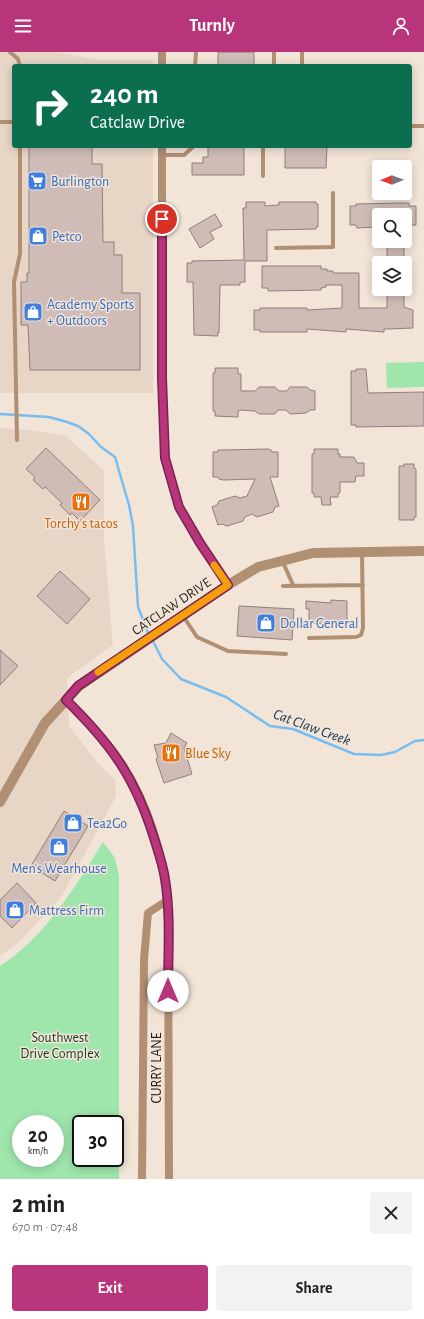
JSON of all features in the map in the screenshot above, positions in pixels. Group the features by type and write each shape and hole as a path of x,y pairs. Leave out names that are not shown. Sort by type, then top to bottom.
{"street":[{"path":"162,52 162,64"},
{"path":"162,150 162,378 165,458 179,507 200,543 228,585"},
{"name":"CATCLAW DRIVE","path":"0,802 45,723 78,686 228,585 258,567 313,553 424,551"},
{"name":"CURRY LANE","path":"66,700 93,726 123,765 143,804 160,857 168,900 169,1179"},
{"path":"142,1179 144,951 148,913 168,900"}],"lane":[{"path":"10,52 18,59 19,64"},
{"path":"195,64 196,52"},
{"path":"274,52 274,64"},
{"path":"302,52 302,64"},
{"path":"0,122 12,122"},
{"path":"412,126 424,126"},
{"path":"17,440 14,282 20,254 20,148"},
{"path":"162,150 184,155 192,148"},
{"path":"263,148 263,176"},
{"path":"276,248 333,247 333,193"},
{"path":"309,638 356,637 361,635 363,584 362,551"},
{"path":"282,560 293,586"},
{"path":"283,586 363,584"},
{"path":"182,616 197,637 228,651 286,654"}],"shaded area":[{"path":"0,52 57,52 99,60 153,60 153,64 12,64 12,148 153,148 153,393 0,393"},
{"path":"0,428 30,430 66,436 104,471 104,540 113,645 67,678 69,726 96,761 115,780 116,796 62,896 19,942 0,956"}],"green space":[{"path":"424,362 424,387 387,388 386,363"},
{"name":"Southwest Drive Complex","path":"103,842 115,858 119,876 119,1115 72,1115 72,1167 119,1167 119,1179 0,1179 0,966 32,940 58,910"}],"building":[{"path":"218,52 254,52 254,64 218,64"},
{"path":"29,148 92,148 92,164 102,164 103,242 114,242 114,255 122,255 122,293 140,293 140,370 30,370 28,325 21,325 21,282 27,282 27,273 29,273"},
{"path":"208,148 244,148 244,175 192,175 192,163 203,163 203,157 208,157"},
{"path":"285,148 327,148 326,168 285,168"},
{"path":"246,202 265,202 265,206 279,205 279,202 316,202 316,204 318,204 318,227 316,227 316,229 267,230 267,261 245,261 245,282 240,282 240,285 220,285 218,336 194,335 193,282 187,282 187,263 192,263 192,261 244,260 243,208 246,208"},
{"path":"409,203 409,206 416,206 416,225 412,225 412,208 372,208 372,227 357,228 356,225 350,225 350,206 356,206 356,204"},
{"path":"215,214 222,226 210,232 214,239 200,248 189,229"},
{"path":"387,248 404,248 404,256 387,256"},
{"path":"262,266 321,266 321,269 333,271 333,273 359,273 359,308 387,308 387,296 404,296 404,307 413,310 413,328 384,329 384,332 346,329 346,332 307,329 307,332 260,332 260,330 254,330 254,310 260,310 260,308 307,308 307,310 342,308 342,285 326,285 326,287 321,288 321,290 268,291 268,288 262,288"},
{"path":"215,368 238,368 238,374 241,374 241,391 255,391 259,387 275,387 279,391 287,391 290,387 307,387 310,390 315,391 315,410 310,410 306,413 290,414 286,410 278,410 275,414 259,414 255,411 241,410 238,411 238,417 215,416 215,411 213,411 213,373 215,373"},
{"path":"356,369 366,369 368,393 424,392 424,426 356,427 356,425 351,425 351,371 356,371"},
{"path":"46,448 100,500 80,521 72,513 70,515 60,505 62,503 45,487 43,489 33,480 35,477 26,469"},
{"path":"268,449 272,452 278,452 278,477 270,477 279,506 275,507 273,512 257,517 252,514 245,517 243,521 227,526 222,524 218,525 212,507 217,505 219,501 235,496 240,498 247,496 255,479 223,480 219,479 218,477 213,477 213,452 218,452 218,450"},
{"path":"314,449 338,449 338,454 340,454 340,457 354,457 357,463 364,463 364,476 356,476 355,482 340,482 340,493 338,493 338,497 330,497 331,505 322,505 321,497 314,497 314,493 312,493 312,454 314,454"},
{"path":"404,464 414,464 414,468 416,469 416,517 414,517 414,520 399,520 399,466 404,466"},
{"path":"60,571 90,599 67,624 37,596"},
{"path":"331,600 347,601 347,625 309,623 309,609 306,609 306,601 331,603"},
{"name":"Dollar General","path":"239,606 294,609 292,640 237,636"},
{"path":"0,650 18,666 0,685"},
{"name":"Blue Sky","path":"171,733 187,743 184,748 192,774 164,783 156,759 158,758 154,745 166,743"},
{"path":"64,811 88,826 55,881 31,866"},
{"name":"Mattress Firm","path":"17,883 36,903 12,928 0,916 0,900"}],"waterway":[{"name":"Cat Claw Creek","path":"0,414 49,417 78,426 89,434 101,447 115,457 129,505 133,526 138,607 149,635"},
{"name":"Cat Claw Creek","path":"152,639 162,659 181,679 226,697 270,726 293,729 354,754 381,755 395,752 415,741 424,740"}],"slow traffic":[{"path":"98,672 228,585 214,565"}],"place":[{"name":"Burlington","path":"37,181"},
{"name":"Petco","path":"38,236"},
{"name":"Academy Sports + Outdoors","path":"33,312"},
{"name":"Torchy's tacos","path":"81,502"},
{"name":"Dollar General","path":"266,623"},
{"name":"Blue Sky","path":"171,753"},
{"name":"Tea2Go","path":"73,823"},
{"name":"Men's Wearhouse","path":"59,847"},
{"name":"Mattress Firm","path":"15,910"}],"route":[{"path":"162,219 162,378 165,458 179,507 200,543 228,585 78,686 66,700 93,726 123,765 143,804 160,857 168,900 168,991"}]}
